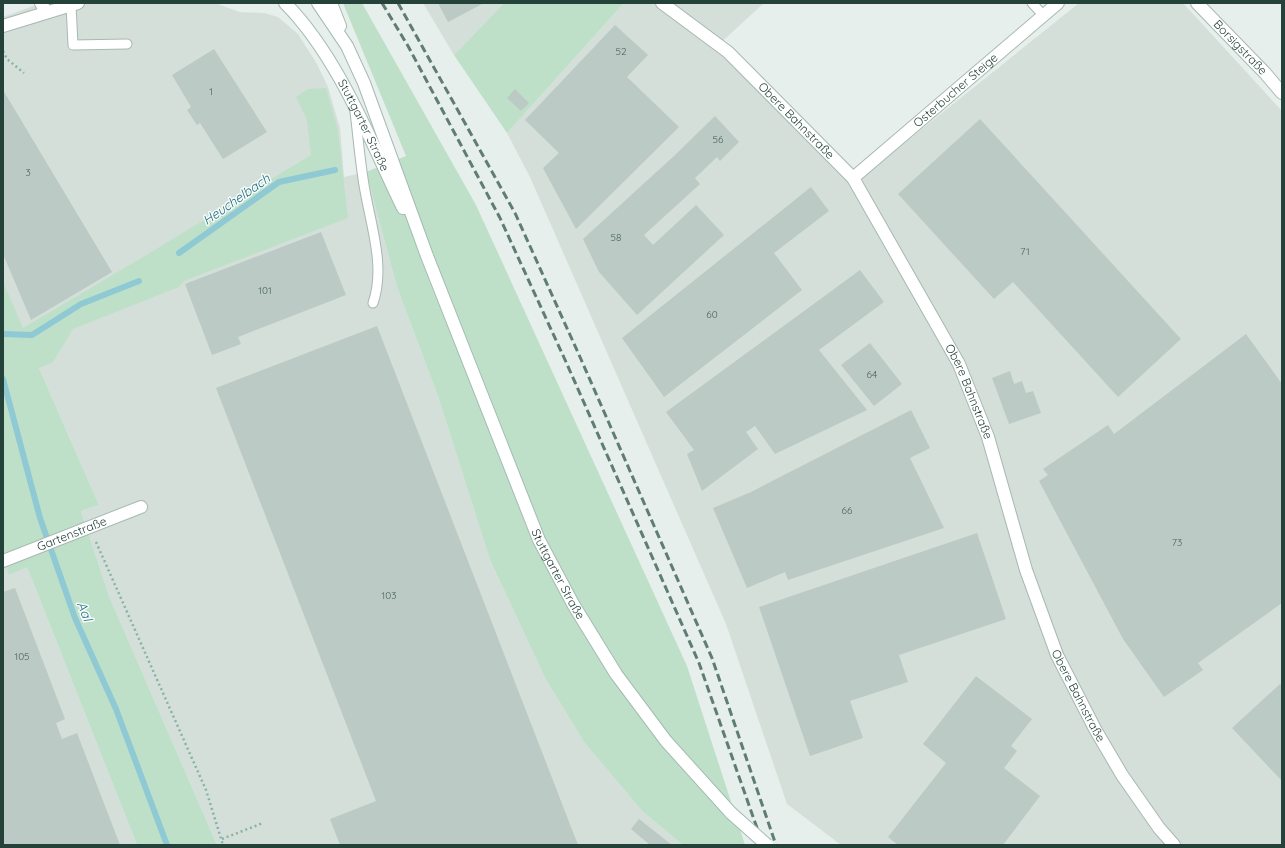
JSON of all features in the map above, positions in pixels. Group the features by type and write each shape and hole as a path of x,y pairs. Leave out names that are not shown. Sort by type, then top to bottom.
{"street":[{"name":"Stuttgarter Straße","path":"285,3 312,33 355,108 427,256"},
{"name":"Stuttgarter Straße","path":"318,3 347,46 364,83 427,256 539,540 573,604 616,674 666,741 731,813 767,845"},
{"path":"331,3 347,46"},
{"name":"Obere Bahnstraße","path":"662,3 728,52 854,178 959,364 988,436 1026,570 1058,655 1095,729 1122,775 1159,828 1174,845"},
{"name":"Osterbucher Steige","path":"854,178 1058,3"},
{"name":"Borsigstraße","path":"1197,3 1265,73 1282,93"},
{"path":"3,26 43,8 75,4"},
{"name":"Gartenstraße","path":"6,559 141,507"}],"lane":[{"path":"1032,3 1044,16"},
{"path":"75,4 74,45 127,44"},
{"path":"355,108 363,184 379,269 377,291 374,303"}],"path":[{"path":"3,51 7,59 24,73"},
{"path":"89,527 206,790 223,845"},
{"path":"222,839 263,823"}],"shaded area":[{"path":"36,3 215,3 240,12 264,13 278,17 298,34 317,64 328,87 340,128 344,177 366,172 397,287 438,396 490,560 545,678 584,742 643,812 683,845 217,845 109,596 81,511 99,505 3,281 3,17 36,5"},
{"path":"423,3 504,3 454,55"},
{"path":"624,3 764,3 716,47 852,185 1079,3 1183,3 1282,111 1282,845 841,845 787,804 726,624 530,177 507,133"},
{"path":"3,555 27,567 137,845 3,845"}],"green space":[{"path":"343,3 362,3 476,205 687,666 745,845 683,845 643,812 584,742 545,678 490,560 438,396 397,287 366,172 406,156"},
{"path":"504,3 624,3 507,133 454,55"},
{"path":"326,88 338,130 348,218 184,281 179,287 73,329 53,362 39,368 99,505 81,511 109,596 217,845 137,845 27,567 9,575 3,555 3,281 23,328 148,254 311,155 307,120 296,97 308,89"}],"building":[{"path":"438,3 484,3 448,22"},
{"path":"615,25 648,55 627,77 679,127 576,229 543,168 559,153 525,120"},
{"path":"214,49 267,132 223,159 200,123 197,125 187,110 191,107 172,75"},
{"path":"515,89 529,103 521,111 507,98"},
{"path":"3,90 112,272 31,320 3,254"},
{"path":"715,116 739,142 720,161 717,157 695,178 700,184 644,235 653,245 696,205 724,235 637,315 599,272 583,239 674,156"},
{"path":"980,119 1181,339 1118,397 1013,282 994,299 898,194"},
{"path":"811,187 829,211 774,253 802,290 664,397 622,338"},
{"path":"321,232 346,295 238,337 241,344 212,355 185,284"},
{"path":"860,270 884,302 819,350 867,410 775,454 755,426 746,432 758,449 702,491 687,454 694,450 666,412"},
{"path":"377,326 578,845 340,845 330,819 376,801 216,388"},
{"path":"1246,334 1282,384 1282,603 1198,663 1203,670 1164,697 1123,639 1039,481 1048,475 1043,469 1108,425 1114,434"},
{"path":"870,343 902,384 874,406 841,365"},
{"path":"1010,371 1014,384 1022,381 1026,393 1033,391 1041,413 1009,424 992,378"},
{"path":"911,410 930,448 910,458 944,528 788,580 785,572 747,588 713,508 751,492"},
{"path":"977,533 1006,619 899,655 908,682 850,701 863,738 810,756 759,607"},
{"path":"15,588 65,719 56,723 62,739 77,733 120,845 3,845 3,592"},
{"path":"976,676 1032,719 1011,746 1017,751 1004,768 1040,796 1003,845 898,845 888,837 946,763 923,744"},
{"path":"1280,684 1282,686 1282,781 1232,728"},
{"path":"639,819 672,845 650,845 631,829"}],"waterway":[{"name":"Heuchelbach","path":"179,253 279,182 335,170"},
{"name":"Heuchelbach","path":"3,334 32,335 81,304 139,281"},
{"name":"Aal","path":"3,379 40,518 75,618 116,709 167,845"}],"railway":[{"path":"382,3 408,46 500,218 566,362 699,663 763,845"},
{"path":"398,3 515,213 580,357 712,658 776,845"}]}
